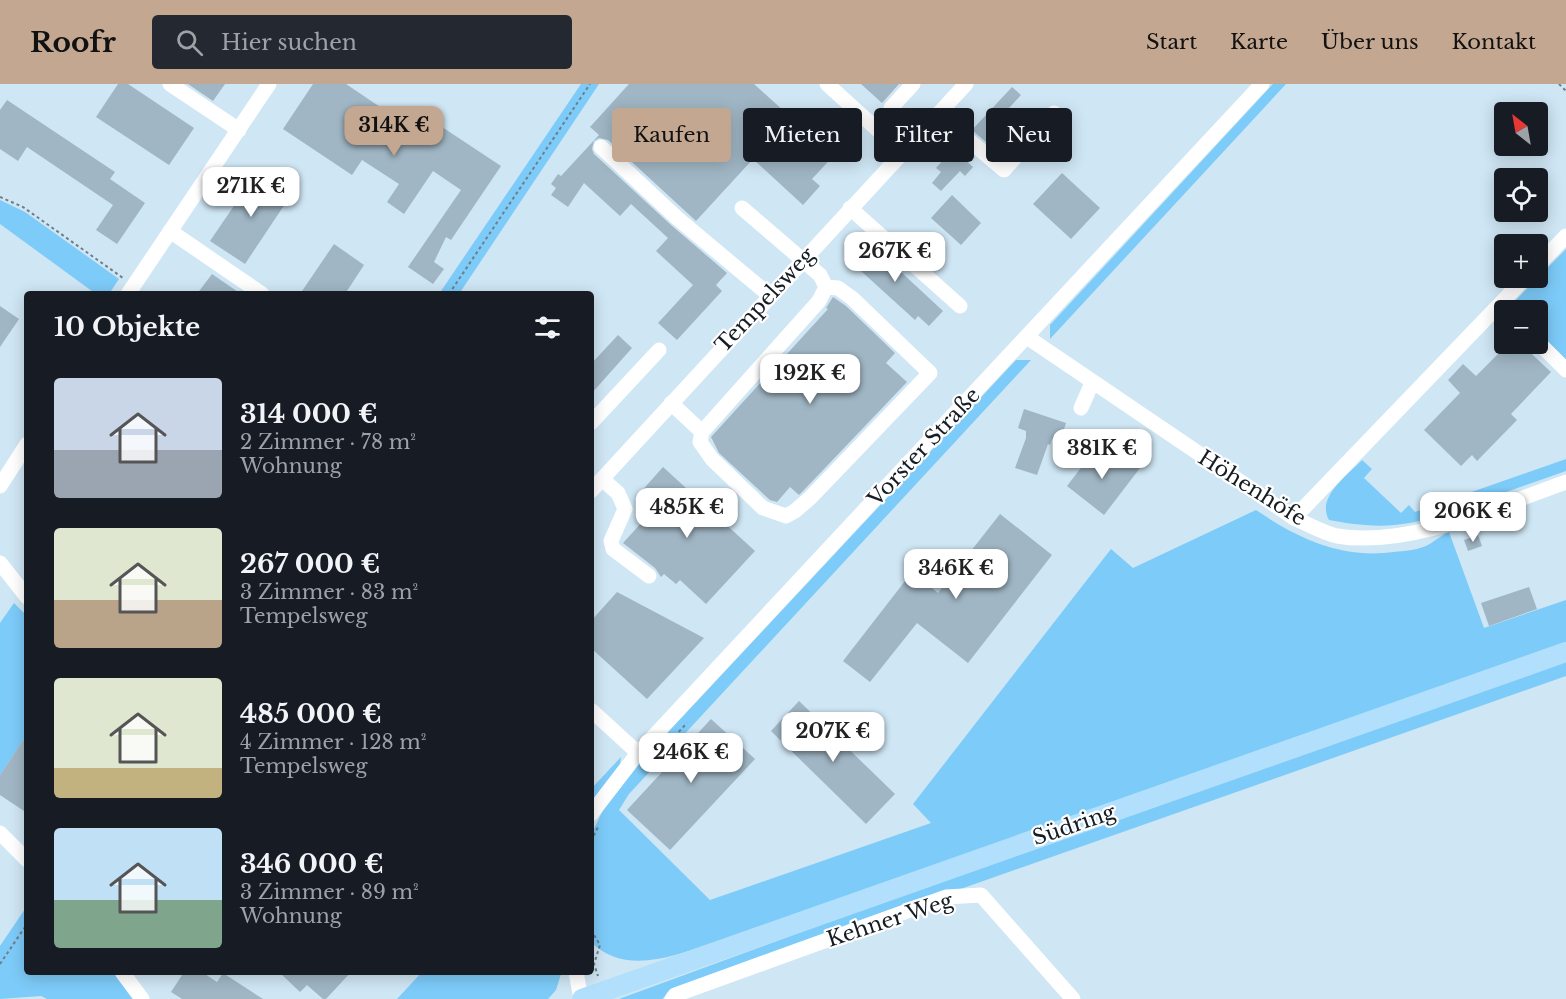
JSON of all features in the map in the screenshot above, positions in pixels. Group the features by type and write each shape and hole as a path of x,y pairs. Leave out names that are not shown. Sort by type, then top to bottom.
{"main road":[{"name":"Südring","path":"581,999 1566,652"}],"street":[{"path":"170,84 239,130"},
{"path":"130,290 269,84"},
{"path":"827,84 874,127"},
{"path":"891,108 913,84"},
{"name":"Tempelsweg","path":"944,108 966,84"},
{"name":"Vorster Straße","path":"594,810 638,753 1262,84"},
{"path":"974,145 986,155"},
{"path":"601,147 677,218 769,295"},
{"name":"Tempelsweg","path":"594,488 893,162"},
{"path":"995,162 1004,170 1011,162"},
{"path":"742,208 820,275 826,287"},
{"path":"850,208 960,306"},
{"path":"170,231 258,291"},
{"path":"1548,255 1566,236"},
{"path":"826,287 838,288 852,298 930,373 810,498 786,516 763,508 712,459 700,442 702,432 819,301 826,287"},
{"path":"1508,300 1518,288"},
{"path":"1294,518 1494,315"},
{"name":"Höhenhöfe","path":"1027,337 1294,518 1335,536 1385,539 1460,519 1566,482"},
{"path":"594,420 659,350"},
{"path":"1548,352 1566,370"},
{"path":"1081,408 1092,383"},
{"path":"671,403 702,432"},
{"path":"0,486 24,449"},
{"path":"602,479 618,493 625,509 611,541 613,549 649,576"},
{"path":"0,563 24,593"},
{"path":"594,713 638,753"},
{"path":"0,833 24,857"},
{"name":"Kehner Weg","path":"672,999 686,991 946,897 981,895 1073,999"},
{"path":"124,975 142,999"},
{"path":"577,975 581,999"}],"path":[{"path":"451,291 590,84"},
{"path":"1559,84 1566,91"},
{"path":"0,197 23,207 130,290"},
{"path":"0,964 24,928"},
{"path":"594,935 600,945 594,964 603,992"}],"shaded area":[{"path":"581,84 599,84 461,291 441,291"},
{"path":"1273,84 1286,84 1050,339 1050,325"},
{"path":"0,200 25,212 119,279 111,291 92,291 0,224"},
{"path":"1566,249 1566,360 1548,342 1548,300 1516,300 1528,288 1548,288 1548,267"},
{"path":"1016,360 1031,360 629,794 619,810 710,900 931,823 913,804 1111,549 1133,568 1256,510 1304,538 1356,552 1398,552 1415,549 1426,546 1449,532 1484,628 1566,600 1566,644 698,948 666,957 634,961 604,952 594,944 594,829 604,808 642,760"},
{"path":"1566,459 1566,471 1466,506 1463,495"},
{"path":"1362,460 1372,469 1364,478 1401,513 1409,505 1415,512 1446,501 1449,512 1404,524 1376,526 1329,520 1326,511 1330,495"},
{"path":"14,603 24,613 24,739 0,775 0,623"},
{"path":"1566,660 1566,676 671,991 662,999 619,999 970,870"},
{"path":"621,757 620,764 594,798 594,786"},
{"path":"24,910 24,975 117,975 135,999 47,999 41,996 0,999 0,946"},
{"path":"419,975 561,975 556,990 548,999 397,999"}],"building":[{"path":"118,84 128,84 194,128 169,165 96,117"},
{"path":"188,84 225,84 213,101"},
{"path":"313,84 346,84 429,140 439,125 501,166 451,240 446,237 434,262 444,269 433,284 408,267 461,190 433,171 404,214 387,202 399,184 362,160 352,175 283,129"},
{"path":"629,84 754,84 781,108 743,108 743,162 750,162 696,221 632,162 731,162 731,108 612,108 612,144 599,138 594,141 592,149 594,154 727,273 716,285 722,291 677,340 658,323 693,285 656,251 668,238 631,204 620,216 584,183 568,207 551,195 556,188 551,184 558,174 561,176 599,135 590,127"},
{"path":"861,84 899,84 882,103"},
{"path":"1012,87 1021,95 1009,108 992,108"},
{"path":"7,100 115,172 110,179 145,203 117,244 96,230 113,205 27,147 18,161 0,149 0,110"},
{"path":"986,115 986,142 974,132 974,128"},
{"path":"756,162 828,162 812,179 820,186 803,205"},
{"path":"941,162 967,162 973,167 965,176 960,171 941,191 932,183 941,172 936,168"},
{"path":"257,172 291,195 245,264 210,241"},
{"path":"1062,173 1100,208 1071,239 1033,204"},
{"path":"952,195 981,223 961,245 931,218"},
{"path":"870,239 889,256 887,259 943,311 929,326 918,316 915,320 850,261"},
{"path":"334,244 364,265 347,291 302,291"},
{"path":"212,274 237,291 199,291"},
{"path":"833,297 846,306 895,353 886,363 907,382 799,495 790,487 777,502 770,500 719,453 711,437 828,309 826,308"},
{"path":"0,306 19,319 0,347"},
{"path":"618,335 632,348 594,391 594,361"},
{"path":"1498,354 1532,354 1551,372 1511,414 1517,420 1477,461 1472,455 1461,466 1424,430 1460,393 1448,380 1463,364 1476,376"},
{"path":"1024,409 1066,423 1060,442 1052,439 1050,445 1048,444 1037,475 1015,468 1026,438 1026,431 1018,428"},
{"path":"1097,447 1124,468 1131,461 1140,468 1104,515 1067,486"},
{"path":"663,467 755,551 706,604 680,580 676,584 664,574 661,577 655,568 623,543 655,508 639,494"},
{"path":"1000,514 1052,555 968,663 917,623 870,682 843,661 912,572 938,593"},
{"path":"1478,535 1482,546 1468,551 1464,540"},
{"path":"1529,587 1537,609 1489,626 1481,603"},
{"path":"617,592 704,638 647,699 594,651 594,618"},
{"path":"799,701 895,794 866,824 771,731"},
{"path":"711,719 755,759 670,850 627,810"},
{"path":"24,739 24,811 0,795 0,775"},
{"path":"182,975 206,975 217,982 222,975 226,975 263,999 182,999 171,992"},
{"path":"282,975 348,975 326,999 307,985 300,992"}]}
